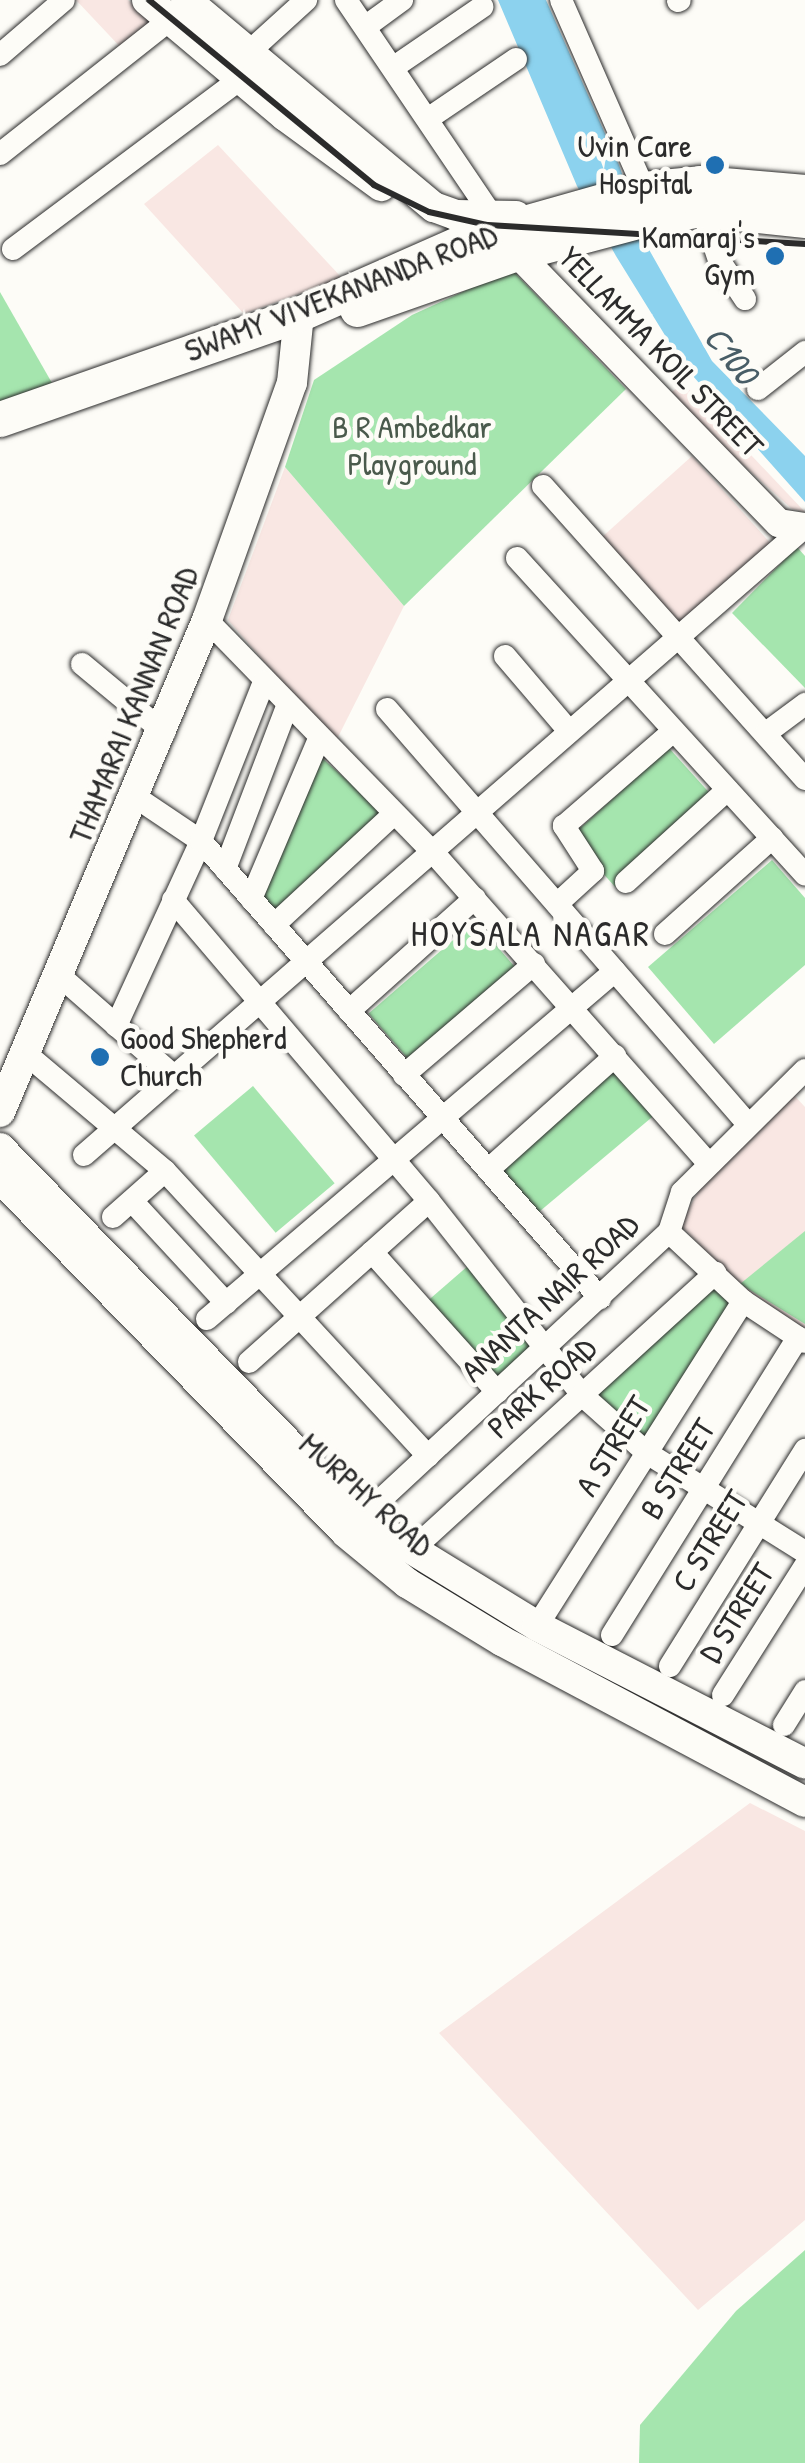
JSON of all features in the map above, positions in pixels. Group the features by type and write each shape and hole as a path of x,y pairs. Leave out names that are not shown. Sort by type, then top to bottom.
{"main road":[{"path":"168,6 245,65 431,221 509,229"},
{"name":"SWAMY VIVEKANANDA ROAD","path":"0,420 299,322 509,229 580,222 700,182 805,192"},
{"name":"SWAMY VIVEKANANDA ROAD","path":"644,199 805,220"},
{"name":"SWAMY VIVEKANANDA ROAD","path":"0,441 299,322 509,229"},
{"name":"THAMARAI KANNAN ROAD","path":"0,1112 137,798 207,620 292,382 299,322"},
{"name":"MURPHY ROAD","path":"0,1148 361,1518 537,1626 805,1764"},
{"name":"MURPHY ROAD","path":"0,1178 346,1533 408,1582 502,1641 805,1802"}],"street":[{"path":"0,54 64,0"},
{"path":"13,250 245,65 306,0"},
{"path":"346,0 509,229"},
{"path":"365,28 402,0"},
{"path":"561,0 644,199"},
{"path":"0,154 168,6"},
{"path":"394,68 482,7"},
{"path":"429,118 516,59"},
{"path":"702,209 719,260 745,299"},
{"name":"YELLAMMA KOIL STREET","path":"509,229 779,523 805,527"},
{"path":"758,388 805,352"},
{"path":"543,486 805,779"},
{"path":"84,1155 805,527"},
{"path":"517,558 631,678 672,732 805,874"},
{"path":"207,620 318,741 476,898 708,1163"},
{"path":"505,656 570,731"},
{"path":"82,664 164,732"},
{"path":"116,1026 201,841 264,682"},
{"path":"766,733 805,704"},
{"path":"225,870 286,707"},
{"path":"387,709 746,1122"},
{"path":"557,904 593,871 564,826 672,732"},
{"path":"250,898 318,741"},
{"path":"626,882 727,790"},
{"path":"137,798 201,841 600,1298"},
{"path":"274,925 394,814"},
{"path":"665,934 772,838"},
{"path":"349,1011 476,898"},
{"path":"173,900 429,1200 582,1395 647,1452 703,1491 805,1552"},
{"path":"404,1074 534,964"},
{"path":"207,1319 615,970"},
{"path":"60,976 174,1076"},
{"path":"25,1053 104,1124 117,1126 166,1171 428,1456"},
{"path":"488,1170 615,1056"},
{"name":"ANANTA NAIR ROAD","path":"361,1518 669,1232 682,1192 746,1122 805,1070"},
{"path":"114,1218 166,1171"},
{"path":"250,1362 429,1200"},
{"path":"132,1201 226,1304"},
{"path":"669,1232 743,1301 802,1340"},
{"path":"372,1252 497,1392"},
{"name":"PARK ROAD","path":"412,1550 715,1273"},
{"name":"A STREET","path":"537,1626 743,1301"},
{"name":"B STREET","path":"612,1635 802,1340"},
{"name":"C STREET","path":"670,1666 805,1450"},
{"name":"D STREET","path":"723,1695 805,1566"},
{"path":"784,1725 805,1691"}],"shaded area":[{"path":"76,0 128,0 158,25 124,51"},
{"path":"218,145 342,278 244,314 144,204"},
{"path":"683,383 805,512 792,509 667,396"},
{"path":"692,456 772,545 679,629 599,540"},
{"path":"285,467 404,606 335,743 228,620"},
{"path":"792,1093 805,1107 805,1329 739,1285 680,1225 706,1177"},
{"path":"750,1803 805,1831 805,2220 698,2310 439,2033"}],"green space":[{"name":"B R Ambedkar Playground","path":"504,273 515,273 626,389 404,606 285,467 314,380 412,315"},
{"path":"0,292 56,390 0,410"},
{"path":"797,547 805,556 805,688 732,613"},
{"path":"669,748 714,798 615,887 570,837"},
{"path":"321,757 383,812 275,912 262,898"},
{"path":"772,860 805,898 805,965 714,1044 648,967"},
{"path":"475,921 514,966 408,1059 369,1014"},
{"path":"607,1057 655,1114 538,1213 490,1155"},
{"path":"253,1086 335,1183 276,1233 194,1135"},
{"path":"805,1231 805,1324 740,1284"},
{"path":"469,1265 537,1343 496,1380 427,1301"},
{"path":"716,1283 735,1304 644,1440 591,1395"},
{"path":"805,2250 805,2463 639,2463 640,2425 736,2311"}],"water":[{"path":"498,0 546,0 619,165 647,246 712,361 805,456 805,502 684,366 616,256 577,186"}],"railway":[{"path":"149,0 374,185 429,212 487,225 805,244"}],"place":[{"name":"Uvin Care Hospital","path":"715,165"},
{"name":"Kamaraj's Gym","path":"775,256"},
{"name":"Good Shepherd Church","path":"100,1057"}],"district":[{"name":"HOYSALA NAGAR","path":"531,934"}],"water label":[{"name":"C100","path":"731,355"}]}
